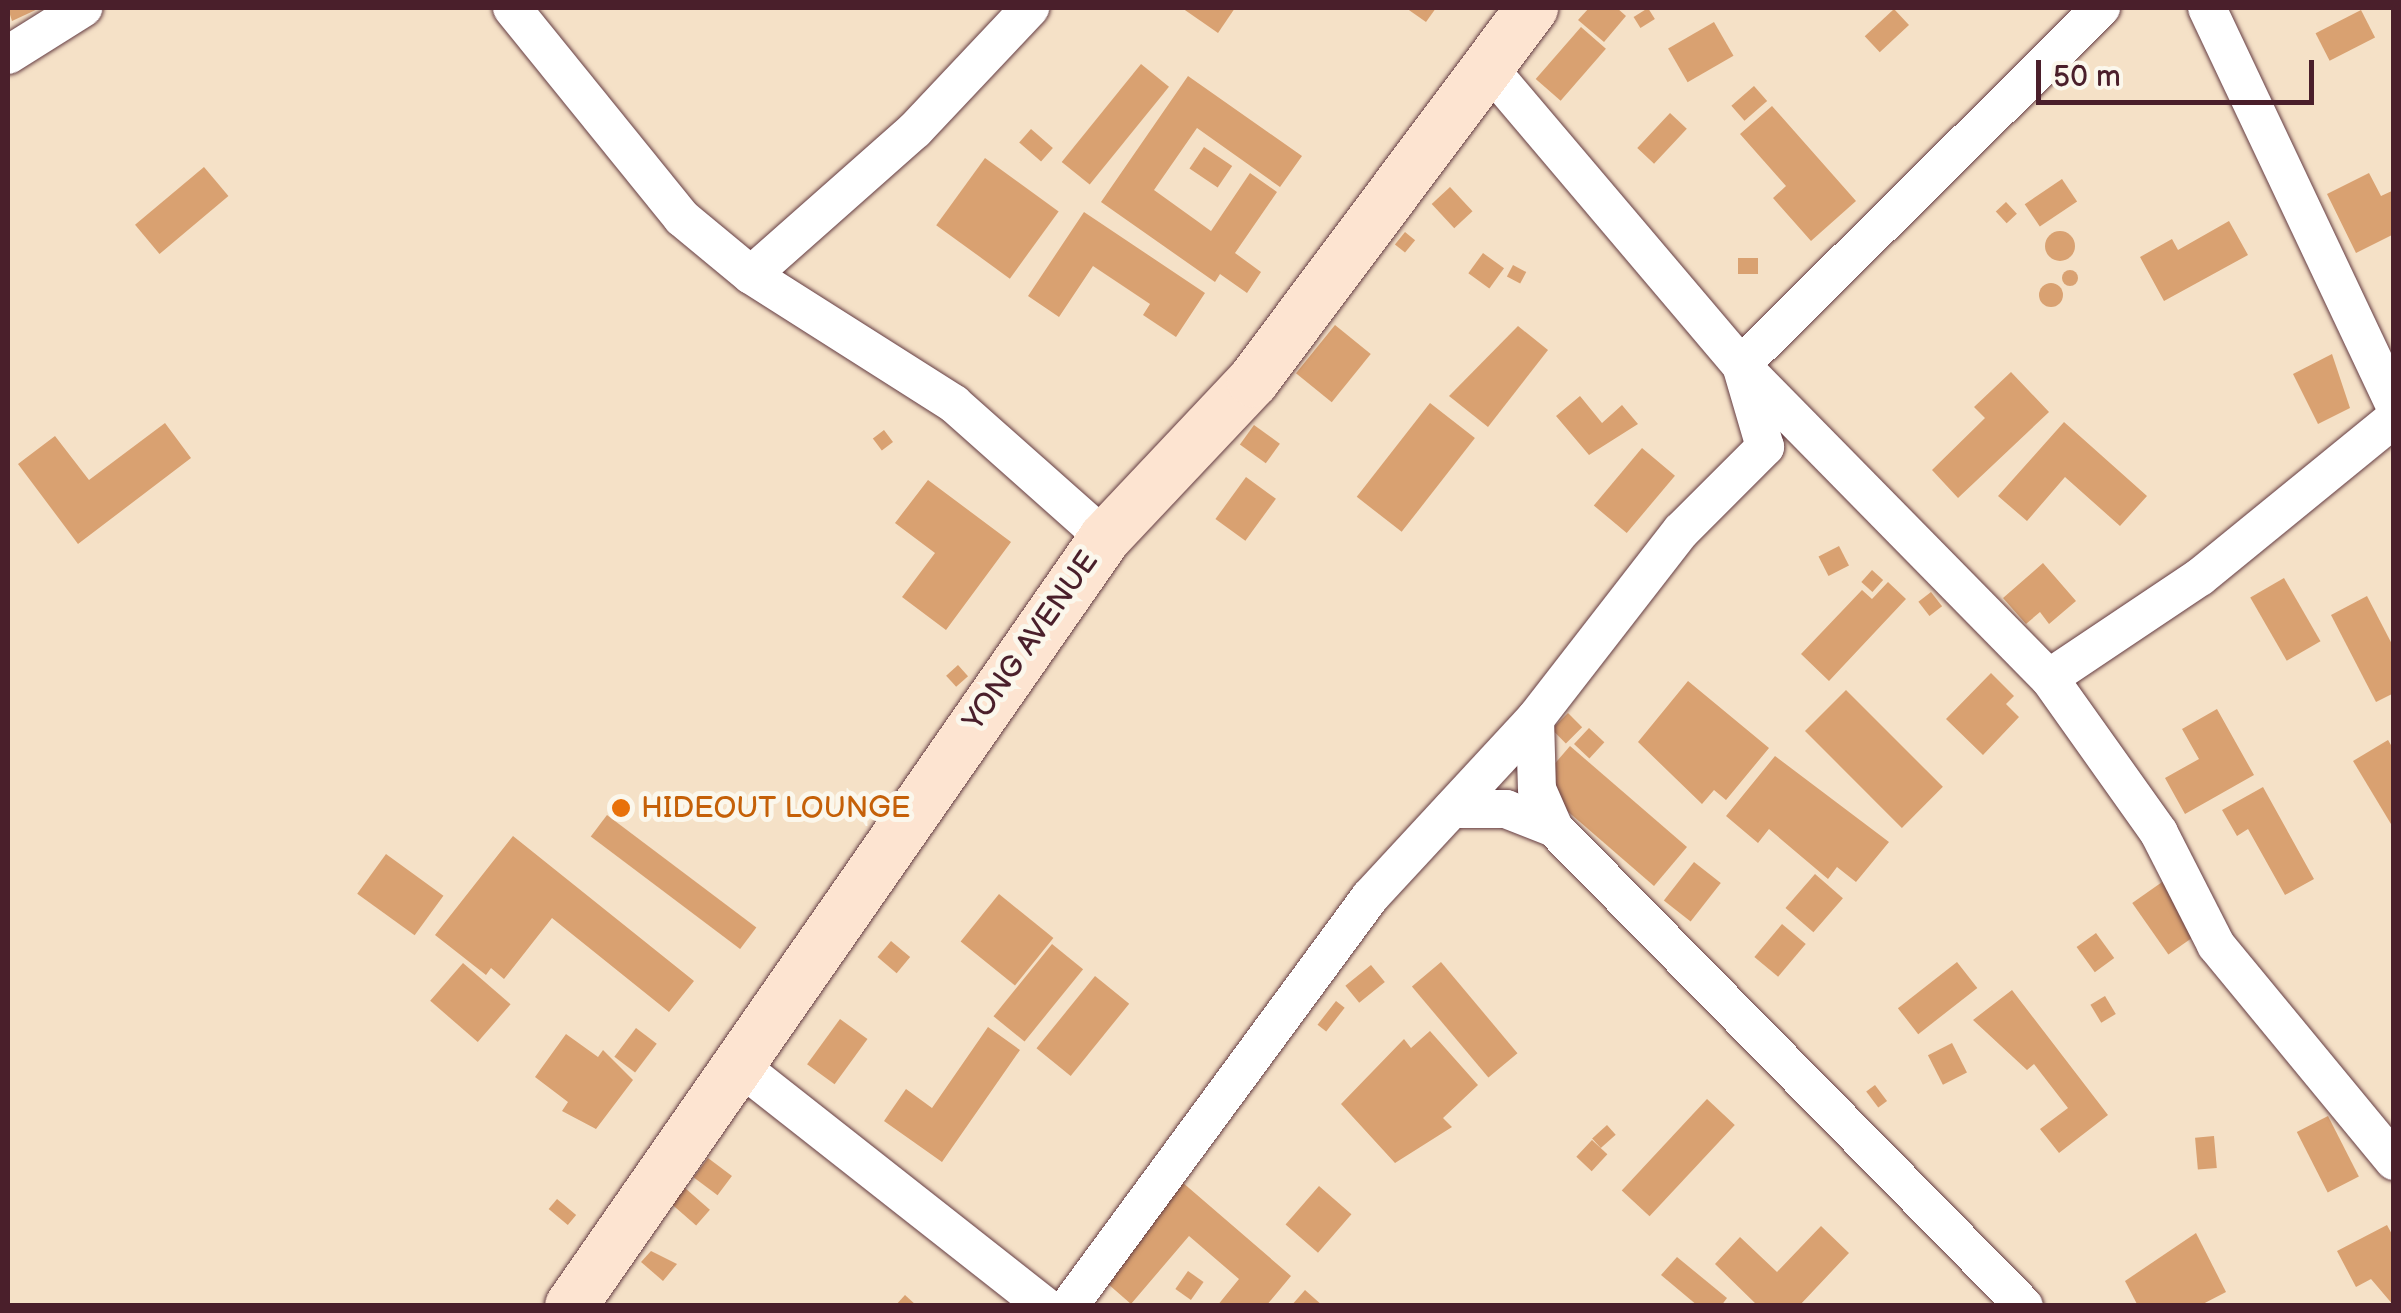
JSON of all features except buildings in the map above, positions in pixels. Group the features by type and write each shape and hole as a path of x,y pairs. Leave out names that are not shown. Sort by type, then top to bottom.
{"street":[{"path":"8,55 83,8"},
{"path":"512,8 655,189 751,275 954,404 1105,538"},
{"path":"751,275 916,130 1030,8"},
{"name":"YONG AVENUE","path":"571,1306 741,1067 1105,538 1253,381 1532,8"},
{"path":"1740,365 2101,8"},
{"path":"2207,8 2394,403"},
{"path":"1488,67 1740,365 2048,678 2159,833 2216,945 2394,1161"},
{"path":"1069,1306 1370,897 1535,719 1681,531 1765,447 1740,365"},
{"path":"2048,678 2200,577 2394,419"},
{"path":"1535,719 1537,789 1554,828 2024,1306"},
{"path":"1452,809 1506,809 1554,828"},
{"path":"741,1067 1045,1306"}],"place":[{"name":"HIDEOUT LOUNGE","path":"621,808"}]}
